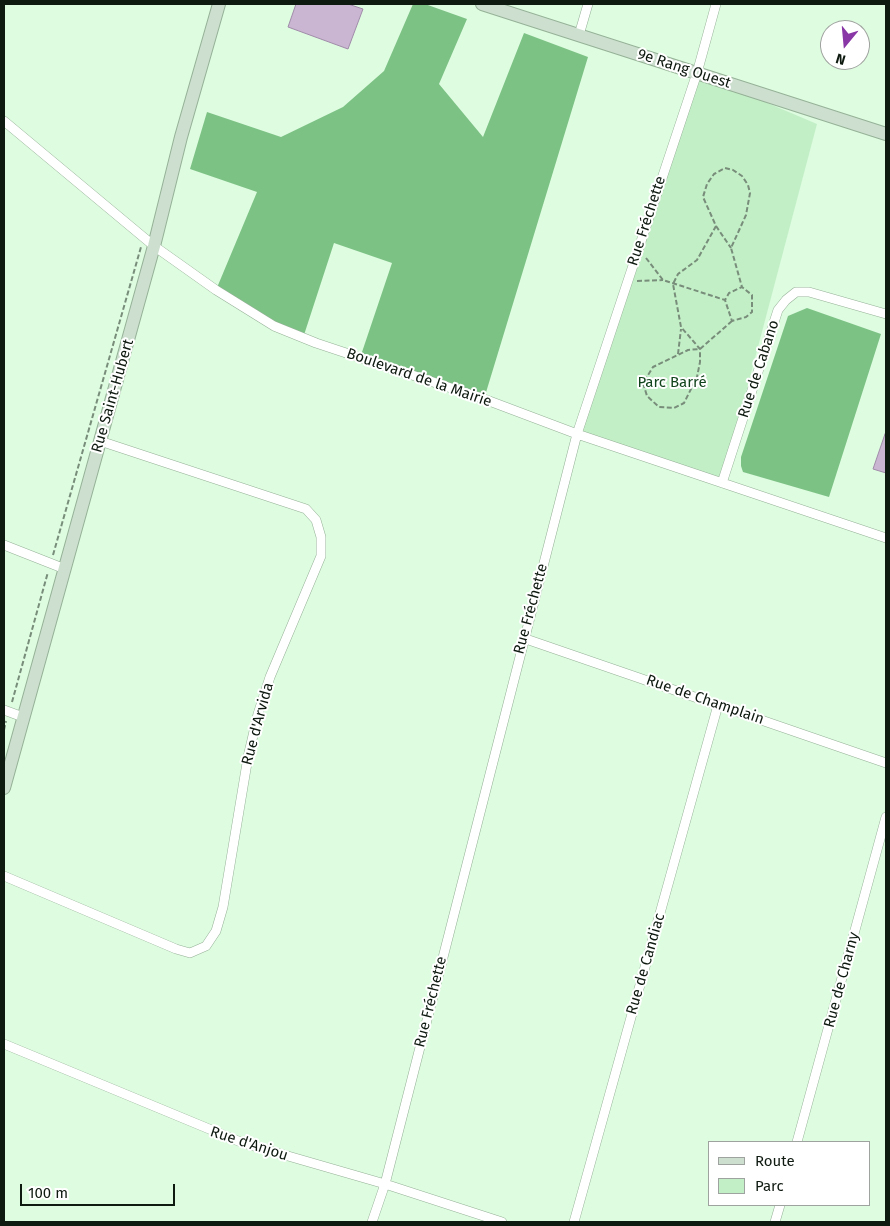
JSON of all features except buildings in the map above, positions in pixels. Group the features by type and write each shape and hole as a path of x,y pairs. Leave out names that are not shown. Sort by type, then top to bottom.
{"street":[{"name":"Rue Saint-Hubert","path":"4,788 219,4"},
{"name":"9e Rang Ouest","path":"482,4 886,134"},
{"path":"579,35 588,4"},
{"name":"Rue Fréchette","path":"372,1222 385,1184 523,638 577,434 697,73 716,4"},
{"name":"Boulevard de la Mairie","path":"4,120 154,246 216,290 274,326 577,434 886,538"},
{"name":"Rue de Cabano","path":"722,483 778,310 786,300 796,292 810,292 886,314"},
{"name":"Rue d'Arvida","path":"4,876 176,949 190,953 206,946 216,931 223,907 248,757 258,714 270,678 321,556 321,537 316,520 306,509 100,441"},
{"path":"4,545 65,569"},
{"name":"Rue de Champlain","path":"523,638 886,762"},
{"name":"Rue de Candiac","path":"574,1222 718,705"},
{"path":"6,711 23,717"},
{"name":"Rue de Charny","path":"797,1141 886,817"},
{"name":"Rue d'Anjou","path":"4,1044 243,1144 385,1184 502,1222"},
{"path":"775,1222 780,1206"}],"path":[{"path":"681,327 700,349 697,377 684,404 674,408 659,407 647,396 643,383 653,367 678,354 700,349 732,321 746,317 752,312 752,295 742,287 731,248 716,226 703,197 707,184 714,174 725,168 733,170 748,185 750,194 746,215 731,248"},
{"path":"678,354 681,327 673,284 678,274 696,260 716,226"},
{"name":"Rue Saint-Hubert","path":"4,730 6,711 144,236"},
{"path":"638,248 662,280"},
{"path":"627,282 662,280 725,300"},
{"path":"732,321 725,300 729,293 742,287"}],"green space":[{"path":"413,4 425,4 467,19 439,84 483,137 524,33 588,57 484,399 360,358 392,263 334,243 303,338 216,290 257,192 190,169 207,112 281,137 343,107 384,71"},
{"name":"Parc Barré","path":"697,73 817,124 722,483 577,434"},
{"path":"807,308 881,334 829,497 743,472 741,466 741,457 788,316"}]}
